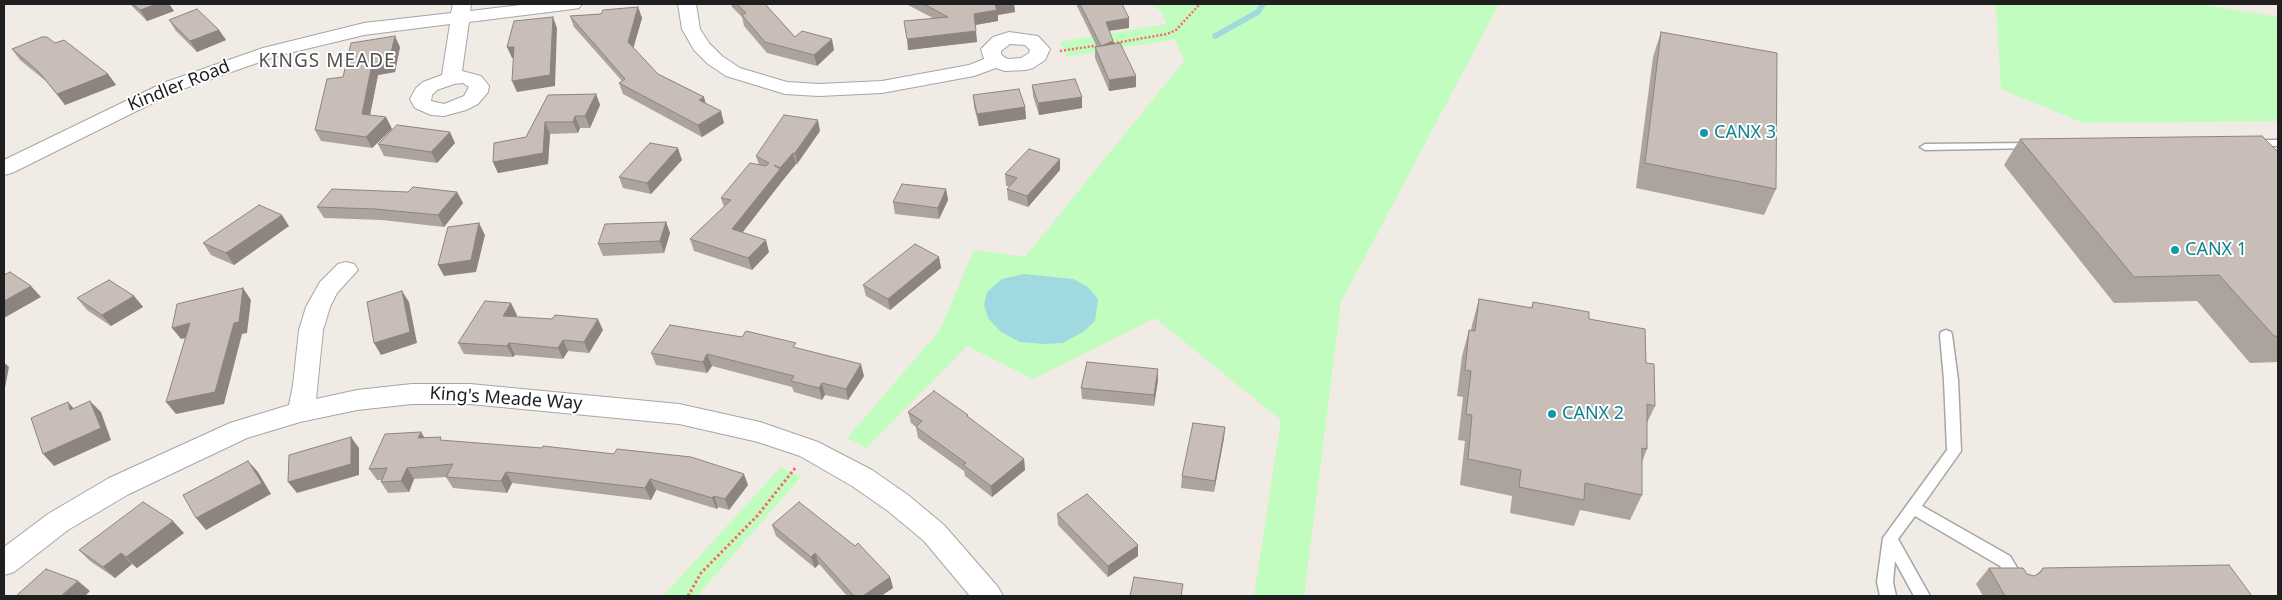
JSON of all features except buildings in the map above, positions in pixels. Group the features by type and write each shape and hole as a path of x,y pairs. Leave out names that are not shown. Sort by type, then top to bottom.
{"street":[{"name":"Kindler Road","path":"4,168 170,87 219,68 328,36 460,10 573,4"},
{"path":"687,4 691,29 701,46 715,60 733,72 785,88 819,90 882,87 974,70 997,62 1018,65 1033,60 1038,56 1040,49 1031,40 1009,38 1000,41 991,49 991,56 997,62"},
{"path":"451,78 460,10"},
{"path":"300,412 306,386 311,330 318,307 328,288 346,270"},
{"name":"King's Meade Way","path":"4,563 58,522 119,486 239,430 300,412 357,400 412,394 470,394 679,414 760,432 809,449 862,478 905,509 934,534 988,596"}],"lane":[{"path":"2238,143 2278,142"},
{"path":"1925,147 2042,145"},
{"path":"1888,596 1885,582 1890,538 1954,451 1951,380 1946,335"},
{"path":"1912,507 1984,547 2004,562 2019,583"},
{"path":"1890,538 1922,596"}],"path":[{"path":"1038,56 1167,34 1176,30 1200,4"},
{"path":"688,596 702,573 757,516 809,449"}],"green space":[{"path":"1149,4 1499,4 1341,302 1304,596 1254,596 1281,420 1155,318 1033,379 967,346 866,448 847,438 940,330 974,250 1025,257 1185,60 1174,39 1067,57 1060,42 1167,24 1160,10"},
{"path":"1996,4 2199,4 2278,17 2278,121 2083,123 2001,89"},
{"path":"781,467 801,477 697,596 663,596"}],"water":[{"path":"1024,274 1073,279 1088,287 1098,299 1095,321 1083,332 1063,343 1020,342 1001,332 988,318 984,305 987,292 1002,279"}],"waterway":[{"path":"1215,36 1258,12 1263,4"}],"place":[{"name":"CANX 3","path":"1704,133"},
{"name":"CANX 1","path":"2175,250"},
{"name":"CANX 2","path":"1552,414"}],"district":[{"name":"KINGS MEADE","path":"327,62"}]}
